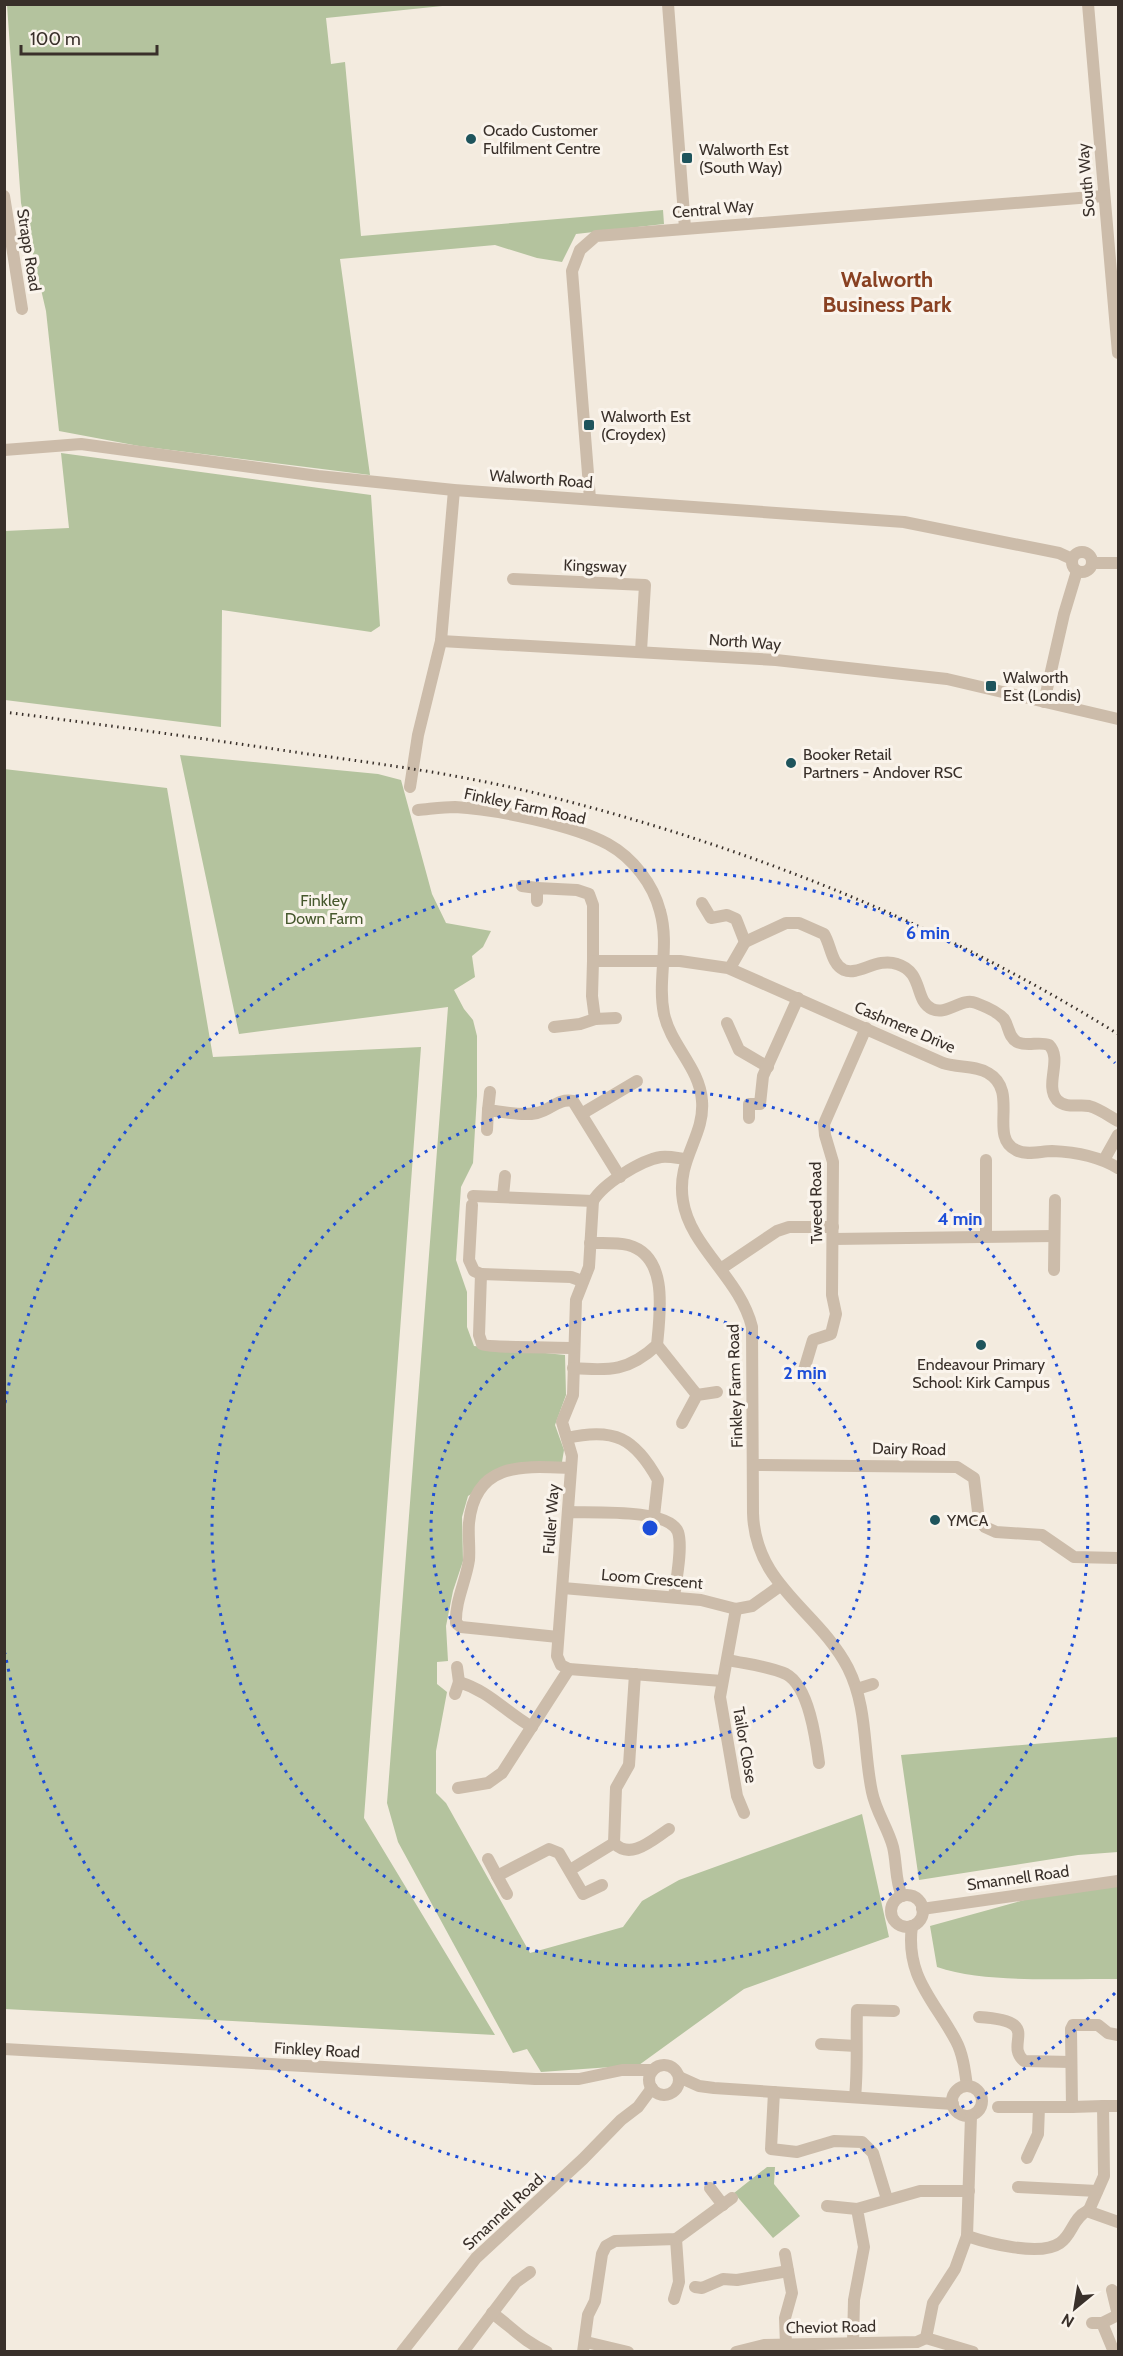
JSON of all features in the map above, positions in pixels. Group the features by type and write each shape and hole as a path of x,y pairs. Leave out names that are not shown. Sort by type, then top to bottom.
{"street":[{"path":"668,4 685,228"},
{"name":"South Way","path":"1088,4 1104,196 1113,244 1119,353"},
{"name":"Strapp Road","path":"4,196 9,257 22,309"},
{"name":"Central Way","path":"590,499 572,272 574,261 586,242 596,236 1104,196"},
{"name":"Walworth Road","path":"4,450 81,444 318,476 454,490 904,522 1059,553 1075,565"},
{"path":"410,787 417,742 441,640 454,490"},
{"path":"1044,702 1075,565 1087,571 1092,563 1119,563"},
{"name":"Kingsway","path":"513,579 645,585 641,651"},
{"name":"North Way","path":"441,640 776,660 947,679 1119,719"},
{"name":"Finkley Farm Road","path":"418,810 475,809 588,836 616,849 641,873 657,902 663,921 662,992 666,1022 678,1048 697,1078 703,1102 698,1130 685,1159 681,1185 685,1213 699,1239 722,1268 747,1309 752,1327 756,1540 765,1563 780,1586 832,1644 857,1689 863,1713 873,1798 893,1846 902,1896"},
{"path":"522,886 537,895 577,890 589,894 593,905 592,996 595,1019"},
{"path":"702,903 711,918 727,915 736,919 745,942"},
{"path":"730,968 745,942 795,922 824,934 836,962 843,969 852,971 884,961 904,966 912,972 925,1003 931,1009 944,1010 968,1001 975,1002 1003,1018 1011,1037 1018,1042 1049,1046 1054,1055 1054,1092 1058,1100 1066,1105 1091,1107 1119,1121"},
{"name":"Cashmere Drive","path":"593,962 691,962 730,968 943,1063 975,1068 989,1074 1002,1089 1004,1133 1009,1145 1016,1151 1071,1152 1104,1161 1119,1168"},
{"path":"749,1118 749,1104 760,1104 760,1088 798,998"},
{"path":"554,1027 580,1024 595,1019 616,1018"},
{"path":"727,1023 739,1050 768,1067"},
{"name":"Tweed Road","path":"804,1370 813,1340 831,1334 835,1327 836,1309 832,1295 833,1162 824,1124 866,1028"},
{"path":"583,1113 637,1081"},
{"path":"487,1130 490,1092"},
{"path":"489,1110 537,1113 567,1100 575,1103 620,1176"},
{"path":"1104,1161 1119,1134"},
{"path":"582,1281 571,1277 481,1274 474,1271 469,1260 472,1200 503,1197 593,1201 602,1190 620,1176 658,1157 685,1159"},
{"path":"986,1160 986,1237"},
{"path":"503,1197 505,1176"},
{"path":"1054,1270 1055,1200"},
{"name":"Fuller Way","path":"569,1669 559,1661 558,1637 571,1468 571,1452 562,1422 572,1400 576,1300 589,1267 593,1201"},
{"path":"722,1268 777,1231 789,1227 833,1233 986,1237 1054,1236"},
{"path":"591,1243 631,1246 652,1264 659,1285 657,1345 697,1395"},
{"path":"481,1274 479,1335 482,1344 490,1348 522,1345 574,1348"},
{"path":"573,1368 603,1371 622,1369 657,1345"},
{"path":"697,1395 717,1392"},
{"path":"682,1423 697,1395"},
{"path":"567,1438 582,1435 613,1435 631,1443 658,1480 654,1516"},
{"name":"Dairy Road","path":"754,1465 957,1467 967,1471 974,1478 979,1520 990,1531 1042,1535 1068,1554 1080,1558 1119,1558"},
{"path":"558,1637 461,1627 456,1623 456,1611 468,1568 470,1514 482,1486 493,1476 513,1467 571,1468"},
{"path":"568,1512 654,1516 666,1519 678,1532 675,1597"},
{"path":"458,1788 477,1787 495,1779 518,1750 569,1669 723,1681 736,1610 759,1602 780,1586"},
{"name":"Loom Crescent","path":"563,1588 701,1600 736,1610"},
{"path":"728,1660 781,1672 795,1681 811,1719 819,1763"},
{"path":"457,1667 457,1688 488,1693 506,1711 532,1727"},
{"path":"614,1843 616,1788 629,1765 635,1674"},
{"name":"Tailor Close","path":"723,1681 720,1697 726,1743 734,1769 736,1796 744,1813"},
{"path":"857,1689 873,1684"},
{"path":"614,1843 624,1849 635,1850 669,1829"},
{"path":"570,1870 614,1843"},
{"path":"497,1876 549,1849 559,1853 583,1894 602,1885"},
{"path":"488,1859 507,1894"},
{"name":"Smannell Road","path":"922,1909 1119,1881"},
{"path":"902,1896 915,1898 922,1909 921,1918 912,1926 899,1925 891,1914 895,1901 902,1896"},
{"path":"912,1926 914,1969 925,1994 957,2042 967,2086"},
{"path":"855,2097 859,2056 856,2046 856,2010 894,2011"},
{"path":"979,2017 1004,2018 1015,2025 1018,2030 1019,2055 1024,2061 1071,2062"},
{"path":"1072,2107 1071,2029 1073,2025 1098,2025 1108,2034 1119,2035"},
{"path":"821,2044 856,2046"},
{"name":"Finkley Road","path":"4,2049 535,2079 579,2079 627,2070 654,2083 660,2065 670,2066 678,2082"},
{"path":"678,2082 699,2086 952,2104"},
{"name":"Smannell Road","path":"402,2352 476,2258 621,2120 638,2107 654,2083 673,2093 678,2082"},
{"path":"967,2086 980,2092 982,2102 979,2111 970,2116 959,2114 952,2104 954,2094 967,2086"},
{"path":"774,2092 771,2155 797,2152 834,2141 862,2142 873,2153 887,2199"},
{"path":"967,2236 1015,2247 1050,2247 1061,2242 1078,2217 1089,2210 1104,2176 1103,2106"},
{"path":"998,2107 1119,2106"},
{"path":"1027,2158 1038,2134 1039,2107"},
{"path":"970,2116 967,2236 955,2269 933,2303 926,2338 973,2352"},
{"path":"1018,2187 1097,2191"},
{"path":"628,2352 584,2347 588,2315 595,2301 602,2254 606,2246 615,2241 676,2239 727,2202 710,2188"},
{"path":"827,2206 857,2209 920,2191 969,2191"},
{"path":"853,2343 854,2300 864,2247 857,2209"},
{"path":"1089,2210 1119,2222"},
{"path":"674,2299 679,2282 676,2239"},
{"path":"785,2254 792,2293 785,2318 786,2344"},
{"path":"695,2287 702,2288 723,2279 737,2280 788,2271"},
{"path":"463,2352 516,2282 530,2272"},
{"path":"1112,2290 1118,2315 1097,2323 1114,2352"},
{"path":"492,2313 527,2343 547,2352"},
{"name":"Cheviot Road","path":"736,2352 759,2346 786,2344 917,2342 926,2338"}],"green space":[{"path":"7,5 452,5 326,18 331,64 345,62 361,236 663,210 664,224 576,234 562,262 537,258 495,245 340,259 370,475 139,446 59,431 46,311 21,203"},
{"path":"61,453 371,495 380,626 371,632 222,610 221,727 5,700 5,531 69,528"},
{"name":"Finkley Down Farm","path":"180,755 378,774 401,780 432,894 446,923 491,931 483,947 472,956 475,977 454,990 473,1020 477,1036 477,1096 473,1163 461,1187 456,1260 467,1292 467,1327 474,1346 565,1355 566,1395 555,1425 564,1450 562,1462 522,1462 468,1496 462,1517 463,1561 453,1591 446,1626 448,1661 437,1662 437,1684 447,1692 436,1751 436,1793 446,1803 530,1953 623,1927 642,1901 679,1880 862,1814 889,1937 744,1989 639,2065 541,2072 527,2049 513,2053 398,1842 387,1803 448,1007 239,1034"},
{"path":"4,769 167,788 213,1057 421,1047 364,1818 495,2035 5,2009"},
{"path":"1118,1737 1118,1852 1078,1855 919,1880 901,1755"},
{"path":"1118,1882 1118,1979 1002,1978 979,1976 937,1967 930,1926 1050,1893"},
{"path":"767,2167 775,2167 774,2184 800,2216 773,2238 734,2193"}],"railway":[{"path":"4,712 430,772 491,783 626,817 773,866 915,925 984,958 1118,1034"}],"place":[{"name":"Ocado Customer Fulfilment Centre","path":"471,139"},
{"name":"Walworth Est (South Way)","path":"687,158"},
{"name":"Walworth Est (Croydex)","path":"589,425"},
{"name":"Walworth Est (Londis)","path":"991,686"},
{"name":"Booker Retail Partners - Andover RSC","path":"791,763"},
{"name":"Endeavour Primary School: Kirk Campus","path":"981,1345"},
{"name":"YMCA","path":"935,1520"}],"district":[{"name":"Walworth Business Park","path":"887,292"}]}
